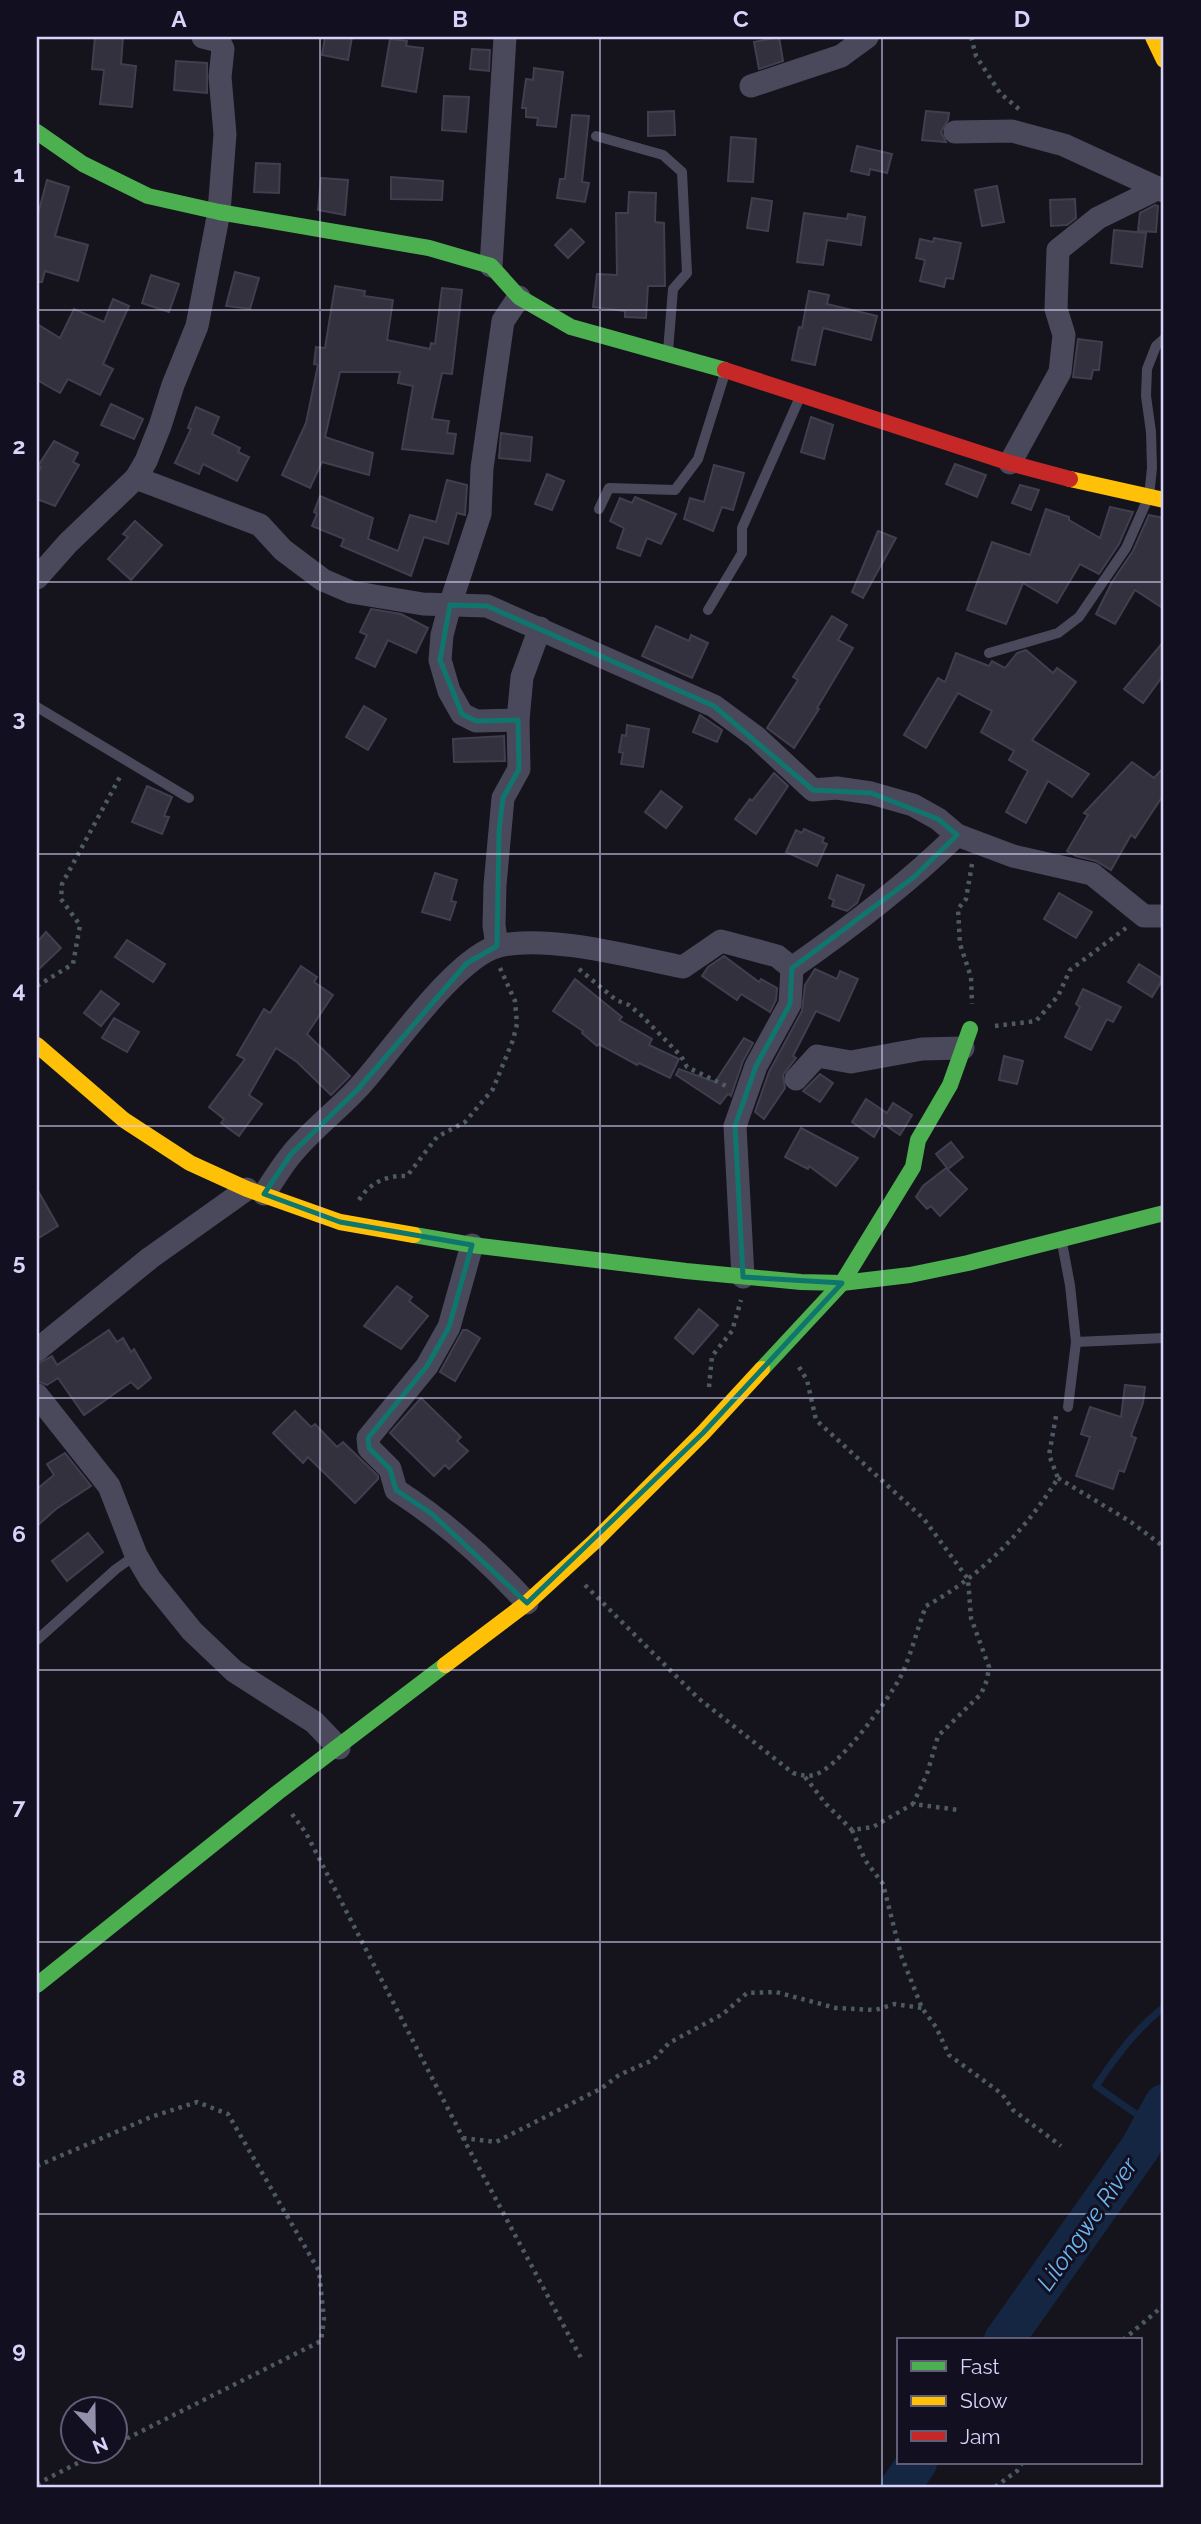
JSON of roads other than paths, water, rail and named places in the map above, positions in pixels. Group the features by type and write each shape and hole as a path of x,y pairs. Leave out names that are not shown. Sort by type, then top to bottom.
{"street":[{"path":"37,578 68,543 136,478 146,461 197,326 219,212 225,134 220,77 223,49 219,41 203,37"},
{"path":"491,266 505,37"},
{"path":"751,86 841,56 867,37"},
{"path":"1153,37 1164,60"},
{"path":"955,132 1012,131 1065,145 1161,190"},
{"path":"37,132 83,164 148,196 219,212 429,248 491,266 519,296 571,327 726,370 1010,463 1157,498"},
{"path":"1010,463 1060,372 1064,335 1056,309 1058,250 1098,218 1161,190"},
{"path":"518,720 476,721 462,714 449,691 440,660 442,635 450,605 480,514 482,468 503,321 519,296"},
{"path":"136,478 260,525 283,550 323,580 351,592 423,604 487,606 540,628 714,706 756,737 813,790 837,788 871,793 913,805 938,819 957,835 1013,856 1092,874 1154,916"},
{"path":"497,946 494,925 503,798 519,769 518,720 522,677 540,628"},
{"path":"792,968 914,877 957,835"},
{"path":"37,1350 150,1258 256,1191 358,1089 414,1021 467,963 497,946 525,942 553,944 594,949 683,967 721,941 777,957 792,968"},
{"path":"743,1277 735,1126 756,1066 790,1004 792,968"},
{"path":"796,1079 817,1056 851,1062 966,1038"},
{"path":"37,1985 277,1793 340,1748 527,1602 570,1564 703,1433 842,1283 913,1167 918,1140 950,1085 966,1038"},
{"path":"37,1045 124,1120 190,1163 256,1191 348,1223 472,1245 743,1277 842,1283 911,1275 1061,1241 1164,1213"},
{"path":"472,1245 449,1327 427,1366 368,1438 369,1448 390,1469 396,1490 432,1514 499,1572 527,1602"},
{"path":"37,1395 108,1486 136,1555 150,1579 200,1639 234,1671 314,1722 340,1748"}],"lane":[{"path":"596,136 663,155 682,172 687,273 673,289 667,354"},
{"path":"989,653 1058,633 1079,617 1157,498 1146,396 1147,369 1156,346 1164,339"},
{"path":"599,509 609,488 675,490 698,459 726,370"},
{"path":"708,610 742,553 742,528 801,394"},
{"path":"37,707 189,798"},
{"path":"1061,1241 1070,1285 1076,1342 1063,1408"},
{"path":"1076,1342 1164,1338"},
{"path":"37,1640 116,1569 136,1555"}],"waterway":[{"path":"1149,2132 1142,2118 1096,2086 1127,2043 1164,2007"},
{"name":"Lilongwe River","path":"1005,2338 1140,2148 1164,2104"},
{"name":"Lilongwe River","path":"900,2487 916,2464"}]}
